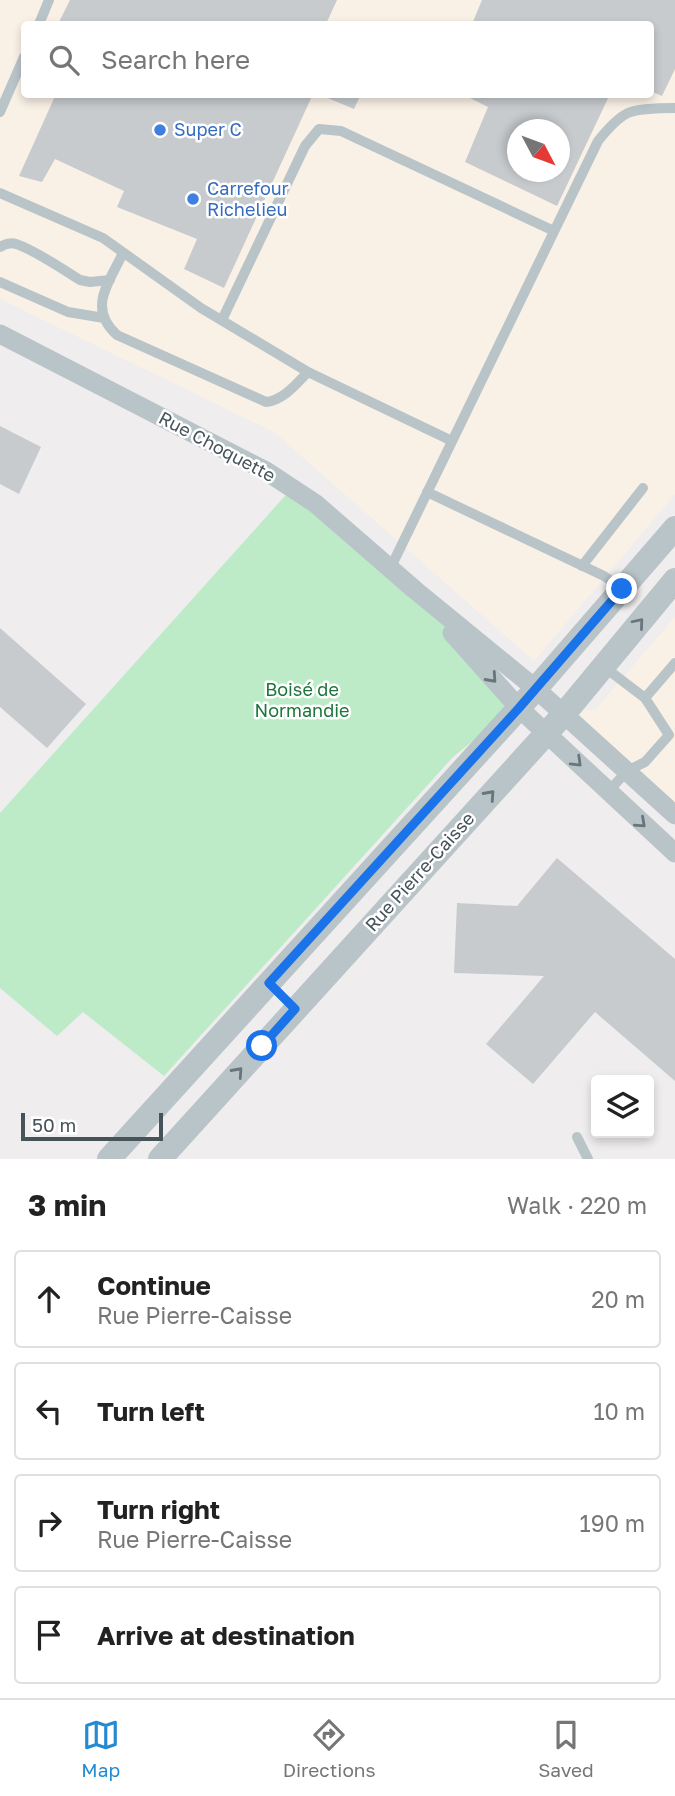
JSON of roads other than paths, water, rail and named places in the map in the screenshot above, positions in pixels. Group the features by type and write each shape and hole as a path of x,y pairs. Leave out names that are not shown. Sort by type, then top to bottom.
{"street":[{"name":"Rue Choquette","path":"0,334 266,471 316,504 390,569 536,689 675,815"},
{"name":"Rue Pierre-Caisse","path":"110,1159 519,708 675,528"},
{"name":"Rue Choquette","path":"415,590 519,708 675,853"},
{"name":"Rue Pierre-Caisse","path":"159,1159 564,714 670,591"},
{"path":"269,983 295,1009"},
{"path":"180,1081 206,1107"}],"lane":[{"path":"40,21 49,0"},
{"path":"0,112 21,64"},
{"path":"390,569 598,141 628,113 675,108"},
{"path":"222,320 306,146 319,129 341,131 554,231"},
{"path":"0,193 103,238 201,308 308,372 452,441"},
{"path":"0,247 15,243 80,280 110,280"},
{"path":"123,253 101,299 102,314 108,327 117,335 266,402 288,392 308,372"},
{"path":"0,282 68,312 104,318"},
{"path":"582,566 643,488"},
{"path":"427,492 604,576 622,589"},
{"path":"645,698 675,663"},
{"path":"603,666 645,698 669,735 645,762 627,771 608,792"},
{"path":"577,1137 588,1159"}],"place":[{"name":"Super C","path":"160,130"},
{"name":"Carrefour Richelieu","path":"193,199"}],"park label":[{"name":"Boisé de Normandie","path":"302,700"}]}
